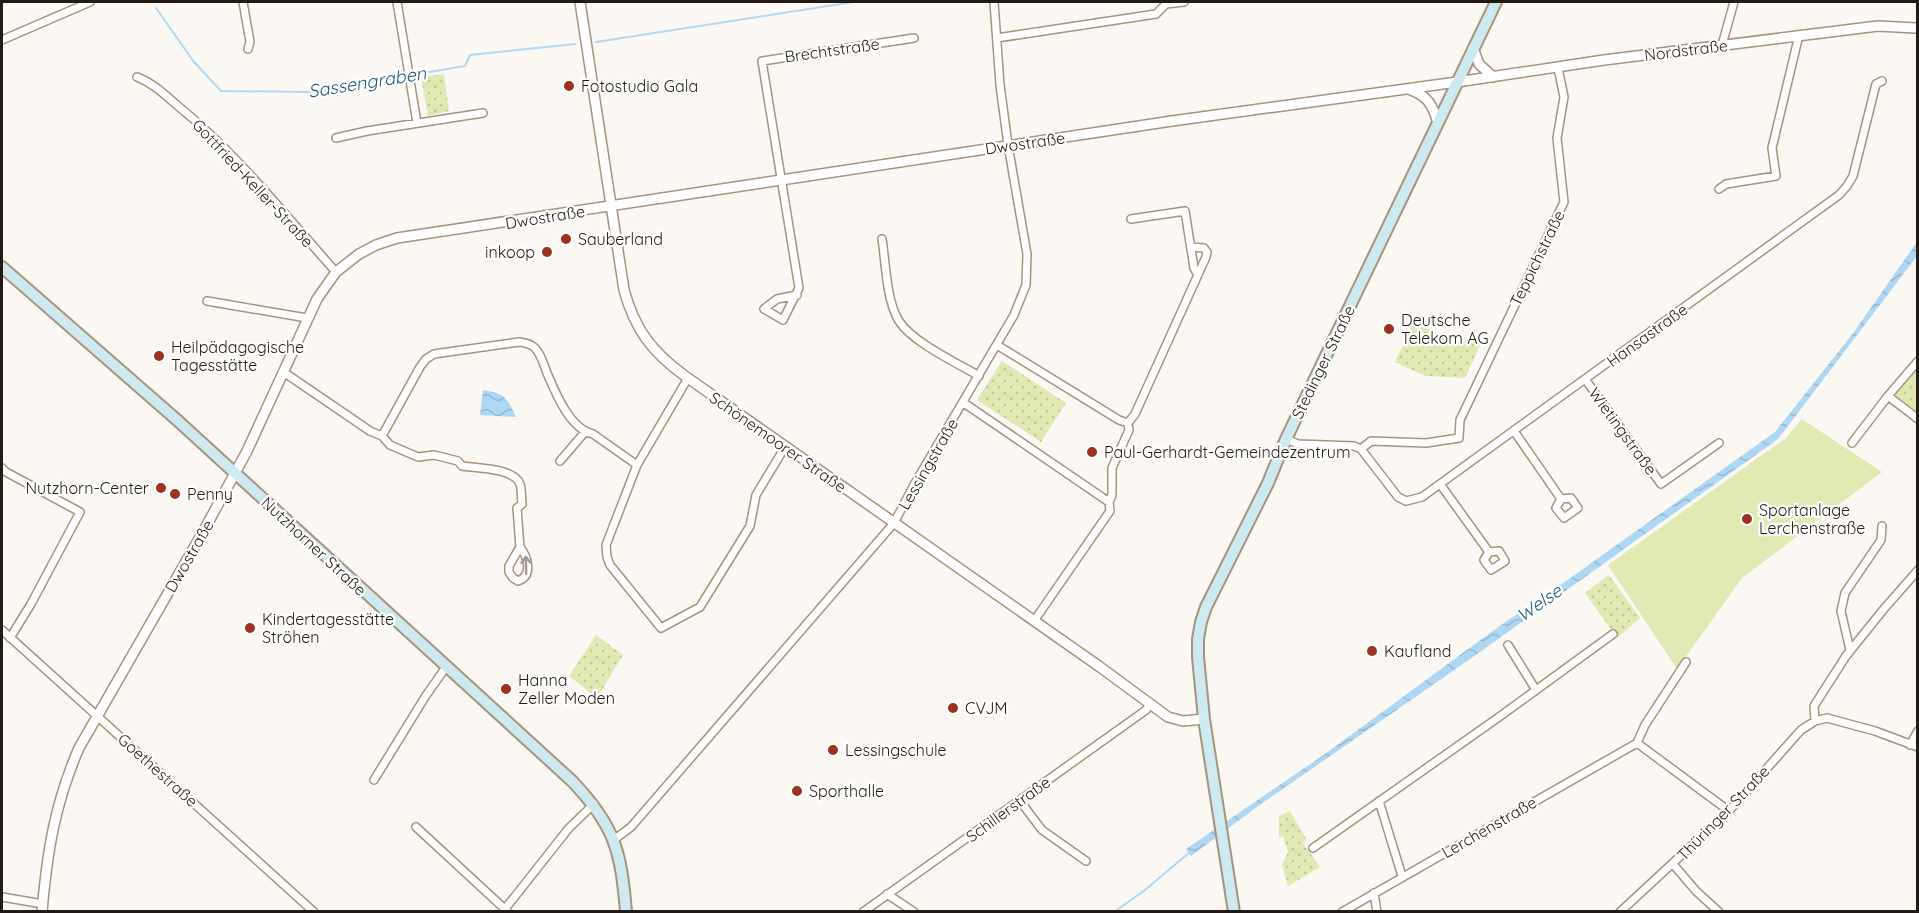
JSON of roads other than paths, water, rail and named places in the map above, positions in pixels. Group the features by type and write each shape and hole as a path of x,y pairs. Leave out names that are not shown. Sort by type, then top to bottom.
{"main road":[{"name":"Stedinger Straße","path":"1234,912 1204,719 1198,657 1201,622 1220,578 1268,483 1286,439 1496,2"},
{"name":"Nutzhorner Straße","path":"2,267 177,420 556,766 594,804 615,839 623,871 626,912"}],"street":[{"path":"2,40 78,4 90,2"},
{"path":"243,2 250,42 248,49"},
{"path":"397,2 417,123"},
{"name":"Schönemoorer Straße","path":"580,2 624,290 634,320 650,346 688,378 1150,704 1175,720 1204,719"},
{"name":"Lessingstraße","path":"615,839 631,827 894,523 1014,315 1026,285 1026,254 1000,85 994,2"},
{"path":"997,38 1156,14 1166,4 1184,2"},
{"path":"1722,45 1734,2"},
{"name":"Nordstraße","path":"1457,82 1799,35 1878,26 1917,28"},
{"path":"1719,189 1726,184 1776,176 1772,148 1799,35"},
{"name":"Brechtstraße","path":"782,180 762,61 914,38"},
{"path":"1473,48 1479,64 1493,77"},
{"name":"Teppichstraße","path":"1361,449 1371,441 1426,443 1459,438 1460,420 1564,201 1557,138 1564,97 1558,68"},
{"name":"Gottfried-Keller-Straße","path":"138,77 148,81 186,112 226,150 336,272"},
{"name":"Hansastraße","path":"1361,449 1398,497 1406,501 1422,497 1839,195 1853,176 1876,84 1882,81"},
{"name":"Dwostraße","path":"43,908 53,822 70,767 97,714 235,473 285,373 317,299 336,272 359,254 397,238 1008,145 1457,82"},
{"path":"1408,89 1429,100 1438,123"},
{"path":"336,138 366,130 483,113"},
{"path":"782,180 799,288 797,295 783,320 764,309 777,299 797,295"},
{"path":"1131,219 1185,212 1194,268 1198,275"},
{"path":"882,240 891,299 898,320 910,335 979,376"},
{"path":"1034,621 1110,511 1112,468 1129,430 1128,423 1135,414 1207,252 1204,248 1191,247"},
{"path":"207,301 307,318"},
{"path":"382,436 426,359 434,354 519,342 530,344 538,350 552,385 570,417 585,432 593,434 638,465"},
{"path":"997,345 1119,420 1128,423"},
{"path":"1852,443 1917,361"},
{"path":"285,373 370,431 382,436 390,445 418,457 434,455 458,461 462,466 507,472 515,477 520,484 522,504 517,508 520,547"},
{"path":"688,378 638,465 606,545 610,565 661,628 700,607 750,525 756,495 785,447"},
{"name":"Wietingstraße","path":"1585,380 1661,484 1719,443"},
{"path":"1888,396 1917,419"},
{"path":"964,403 1109,502"},
{"path":"1514,431 1561,499"},
{"path":"560,461 585,432"},
{"path":"1286,439 1298,444 1354,446 1361,449"},
{"path":"2,468 80,512 31,604 10,638"},
{"path":"1440,484 1489,552"},
{"path":"1850,650 1841,611 1845,592 1881,540 1882,526"},
{"path":"1815,721 1814,705 1850,650 1917,570"},
{"name":"Goethestraße","path":"2,630 314,912"},
{"path":"1313,849 1613,634"},
{"path":"1508,645 1536,690"},
{"path":"1686,662 1637,743 1729,811"},
{"path":"374,780 446,667"},
{"name":"Schillerstraße","path":"863,912 1146,710 1150,704"},
{"name":"Thüringer Straße","path":"1620,912 1729,811 1801,730 1815,721 1827,718 1875,731 1914,746"},
{"path":"1914,746 1917,731"},
{"name":"Lerchenstraße","path":"1342,912 1637,743"},
{"path":"1020,801 1042,830 1086,861"},
{"path":"1379,801 1402,876"},
{"path":"416,827 506,910 569,828 594,804"},
{"path":"1673,864 1696,891 1719,912"},
{"path":"1374,893 1377,912"},
{"path":"887,894 914,912"},
{"path":"2,897 43,908"}],"water":[{"path":"1917,242 1917,256 1778,439 1473,657 1261,804 1191,856 1186,849 1325,754 1501,625 1775,432 1854,332"},
{"path":"483,390 501,395 510,405 516,417 480,415"}],"waterway":[{"name":"Sassengraben","path":"596,42 854,2"},
{"name":"Sassengraben","path":"156,8 194,62 221,91 312,92 465,66 470,55 575,44"},
{"name":"Welse","path":"1114,912 1145,890 1190,852"}],"place":[{"name":"Fotostudio Gala","path":"569,86"},
{"name":"Sauberland","path":"566,239"},
{"name":"inkoop","path":"547,252"},
{"name":"Deutsche Telekom AG","path":"1389,329"},
{"name":"Heilpädagogische Tagesstätte","path":"159,356"},
{"name":"Paul-Gerhardt-Gemeindezentrum","path":"1092,452"},
{"name":"Nutzhorn-Center","path":"161,488"},
{"name":"Penny","path":"175,494"},
{"name":"Sportanlage Lerchenstraße","path":"1747,519"},
{"name":"Kindertagesstätte Ströhen","path":"250,628"},
{"name":"Kaufland","path":"1372,651"},
{"name":"Hanna Zeller Moden","path":"506,689"},
{"name":"CVJM","path":"953,708"},
{"name":"Lessingschule","path":"833,750"},
{"name":"Sporthalle","path":"797,791"}]}
